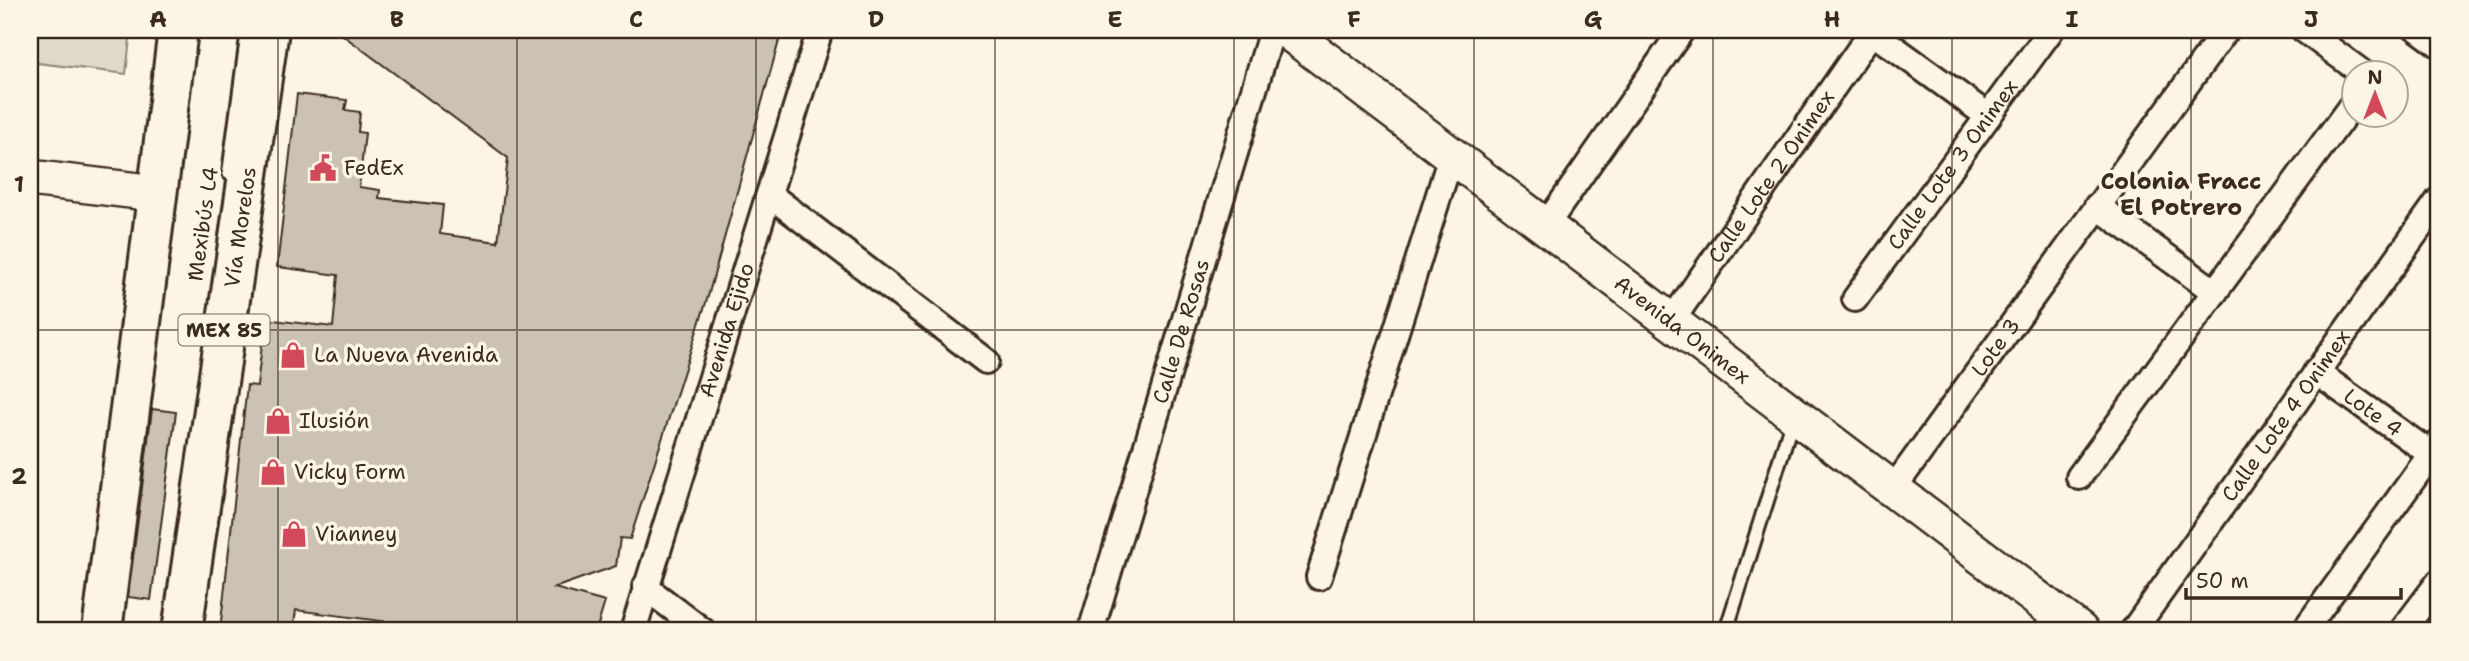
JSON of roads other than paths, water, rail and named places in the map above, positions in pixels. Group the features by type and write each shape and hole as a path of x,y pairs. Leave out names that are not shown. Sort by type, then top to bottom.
{"main road":[{"path":"102,631 155,193 178,30"},
{"name":"Vía Morelos","path":"182,631 269,30"}],"street":[{"name":"Avenida Ejido","path":"633,631 820,30"},
{"name":"Calle De Rosas","path":"1091,631 1272,30"},
{"name":"Avenida Onimex","path":"1286,30 1452,153 1544,228 1893,489 2067,627"},
{"path":"1544,228 1682,30"},
{"name":"Calle Lote 3 Onimex","path":"1855,299 2051,30"},
{"name":"Lote 3","path":"1893,489 2226,30"},
{"path":"2304,30 2345,60"},
{"path":"1872,31 1988,116"},
{"name":"Calle Lote 2 Onimex","path":"1670,323 1872,31"},
{"path":"2079,477 2340,121"},
{"path":"1319,577 1452,153"},
{"path":"30,178 155,193"},
{"path":"770,195 986,361"},
{"name":"Calle Lote 4 Onimex","path":"2133,631 2439,200"},
{"path":"2096,206 2215,292"},
{"name":"Lote 4","path":"2304,631 2435,449 2316,372"},
{"path":"2402,631 2439,582"},
{"path":"645,587 703,631"}],"lane":[{"name":"Mexibús L4","path":"227,189 248,30"},
{"path":"2409,30 2439,52"},
{"path":"1726,631 1794,415"}],"place":[{"name":"FedEx","path":"323,168"},
{"name":"La Nueva Avenida","path":"293,355"},
{"name":"Ilusión","path":"278,421"},
{"name":"Vicky Form","path":"273,472"},
{"name":"Vianney","path":"294,534"}],"district":[{"name":"Colonia Fracc El Potrero","path":"2181,194"}]}
